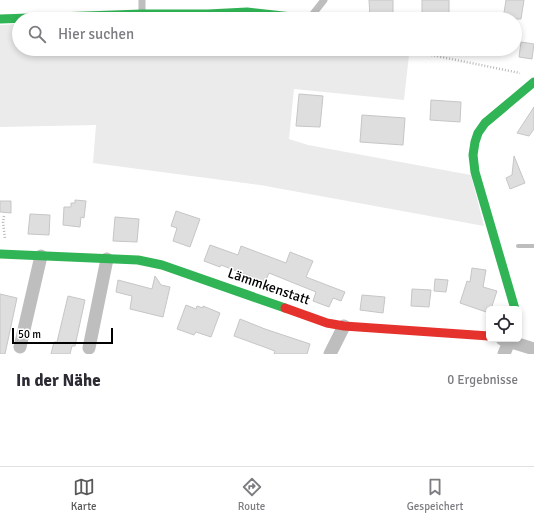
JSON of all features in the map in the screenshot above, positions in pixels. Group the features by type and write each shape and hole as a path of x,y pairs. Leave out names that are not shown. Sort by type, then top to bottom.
{"street":[{"path":"0,19 12,19"},
{"path":"514,306 475,172 473,155 478,132 485,123 534,82"},
{"name":"Lämmkenstatt","path":"2,254 138,260 162,265 327,324 486,336"},
{"path":"20,347 41,256"},
{"path":"89,348 107,259"},
{"path":"330,354 344,326"},
{"path":"504,354 507,342"},
{"path":"514,342 534,348"}],"lane":[{"path":"142,0 142,12"},
{"path":"315,12 324,0"}],"path":[{"path":"436,56 520,73"},
{"path":"2,254 6,235 3,222 4,216"}],"shaded area":[{"path":"12,24 12,56 409,56 404,100 294,89 289,139 308,145 471,175 484,226 260,185 93,163 96,125 0,127 0,25"}],"building":[{"path":"369,0 393,0 393,12 370,12"},
{"path":"422,0 449,0 449,12 422,12"},
{"path":"506,0 524,0 522,13 504,12"},
{"path":"522,42 534,44 532,59 519,57 522,56"},
{"path":"299,94 323,96 320,127 296,126"},
{"path":"431,100 461,102 460,122 430,120"},
{"path":"534,107 534,129 529,136 517,133"},
{"path":"362,115 405,118 403,145 360,142"},
{"path":"514,156 525,183 510,189 506,178 512,175"},
{"path":"75,200 86,201 84,218 81,217 80,227 63,225 64,207 71,207 71,203 75,203"},
{"path":"0,201 11,201 11,213 0,212"},
{"path":"176,211 200,219 190,247 173,241 177,228 171,226"},
{"path":"30,214 50,215 49,235 28,234"},
{"path":"115,217 139,219 137,242 113,241"},
{"path":"210,245 238,255 241,246 286,263 290,252 313,261 306,277 345,292 341,301 333,298 329,307 313,301 316,292 269,273 265,282 221,265 220,267 204,261"},
{"path":"472,268 486,270 483,287 497,291 492,306 486,306 486,312 460,303 467,281 470,282"},
{"path":"155,276 161,285 170,287 163,317 130,309 132,296 116,292 118,280 152,289"},
{"path":"435,279 448,280 446,292 434,291"},
{"path":"412,289 431,290 429,307 411,306"},
{"path":"0,294 17,298 5,354 0,354"},
{"path":"362,295 385,297 383,313 360,310"},
{"path":"68,296 85,300 75,346 72,346 70,354 51,354 54,342 57,342"},
{"path":"186,305 196,309 197,306 203,308 203,306 220,313 211,337 196,332 194,335 177,329"},
{"path":"240,319 310,344 307,354 274,354 275,351 234,336"}],"waterway":[{"path":"518,246 534,246"}],"traffic: fast":[{"path":"0,19 12,19"},
{"path":"514,306 475,172 473,155 478,133 485,123 534,82"},
{"path":"0,254 138,260 162,265 285,308"}],"traffic: jam":[{"path":"285,308 327,323 344,326 486,336"}]}
